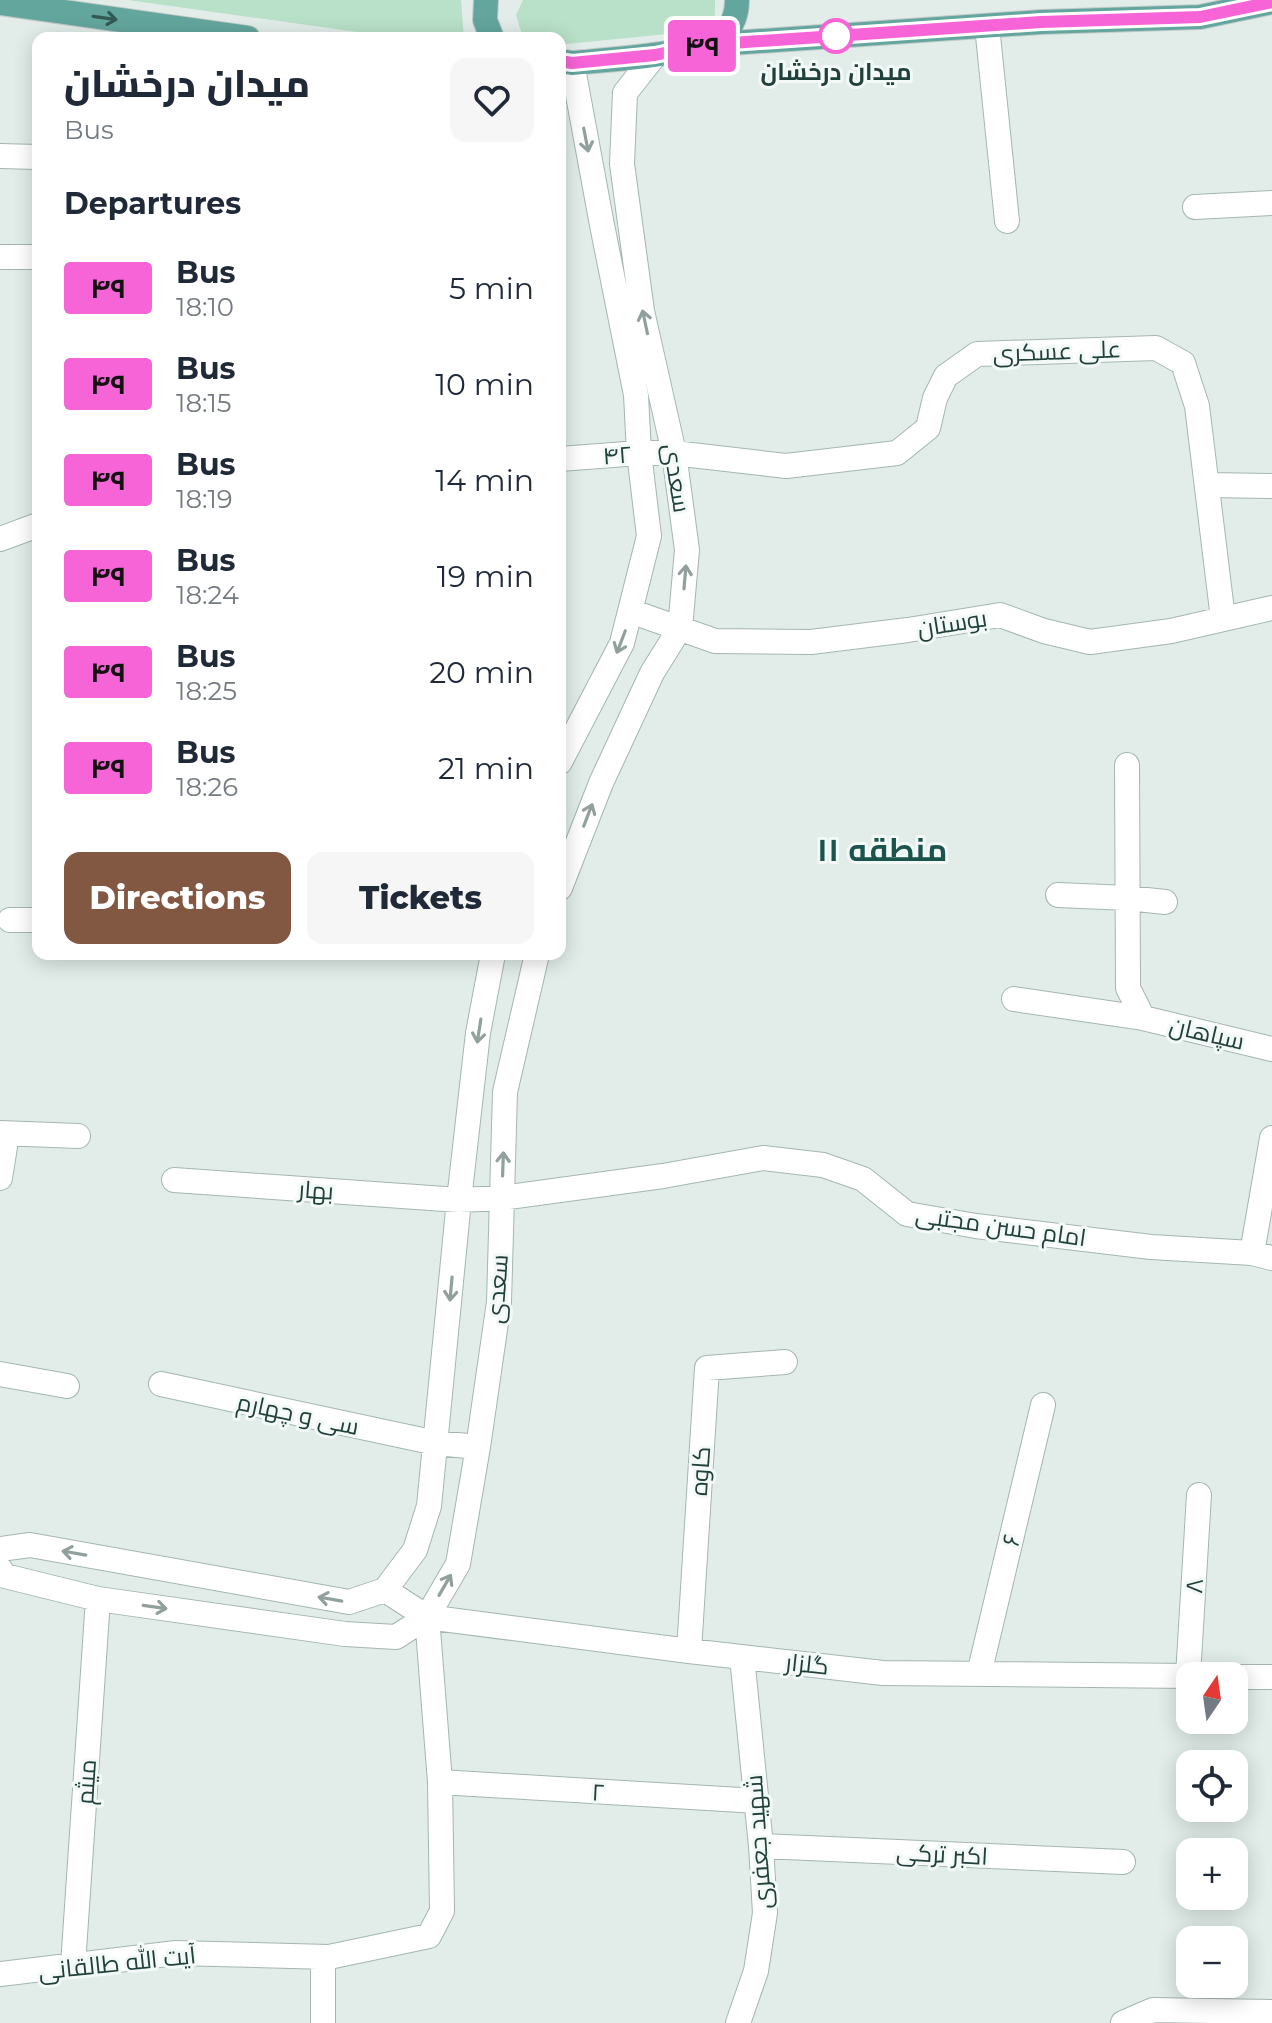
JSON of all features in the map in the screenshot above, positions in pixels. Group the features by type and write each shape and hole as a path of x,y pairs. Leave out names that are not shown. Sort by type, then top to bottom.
{"main road":[{"path":"486,0 485,20 490,32"},
{"path":"702,45 723,35 732,23 737,0"},
{"path":"566,62 655,55 702,45 987,26 1200,17 1272,2"},
{"path":"0,3 205,32"}],"street":[{"path":"987,26 1007,221"},
{"name":"سعدی","path":"566,873 601,783 652,673 680,628 687,550 674,453 642,311 622,164 625,93 655,55"},
{"name":"سعدی","path":"566,62 636,395 649,536 622,643 566,750"},
{"path":"0,156 32,157"},
{"path":"1195,207 1272,203"},
{"path":"0,257 32,257"},
{"name":"علی عسکری","path":"674,453 786,466 897,453 928,428 935,398 946,376 977,354 1156,348 1183,363 1197,406 1223,619"},
{"name":"۴۲","path":"566,459 674,453"},
{"path":"1207,485 1272,486"},
{"path":"0,539 32,527"},
{"name":"بوستان","path":"630,611 715,641 811,642 1000,615 1044,631 1090,642 1171,631 1272,608"},
{"path":"1127,765 1128,988 1143,1018"},
{"path":"1058,895 1165,902"},
{"path":"10,920 32,920"},
{"name":"سعدی","path":"385,1590 415,1550 429,1506 478,1033 492,960"},
{"name":"سعدی","path":"0,1569 5,1576 98,1599 345,1634 396,1637 427,1617 458,1564 478,1447 499,1302 505,1092 536,960"},
{"name":"سپاهان","path":"1014,999 1143,1018 1272,1049"},
{"path":"0,1178 3,1133 78,1136"},
{"path":"1262,1256 1272,1138"},
{"name":"امام حسن مجتبی","path":"459,1200 502,1198 663,1176 763,1158 823,1165 863,1179 907,1214 976,1226 1151,1247 1262,1256"},
{"name":"بهار","path":"174,1180 459,1200"},
{"name":"کاوه","path":"689,1651 707,1368 785,1362"},
{"path":"0,1374 67,1386"},
{"name":"سی و چهارم","path":"161,1384 436,1443 478,1447"},
{"name":"۶","path":"979,1674 1043,1405"},
{"name":"۸","path":"1190,1662 1199,1495"},
{"path":"0,1549 30,1545 349,1602 385,1590 427,1617 440,1782"},
{"name":"میثم","path":"73,1965 98,1599"},
{"name":"گلزار","path":"427,1617 883,1673 1176,1676"},
{"name":"شهید جعفری","path":"738,2023 756,1971 765,1913 742,1657"},
{"path":"1248,1677 1272,1677"},
{"name":"آیت الله طالقانی","path":"0,1974 176,1953 329,1957 429,1936 442,1911 440,1782"},
{"name":"۲","path":"440,1782 757,1801"},
{"name":"اکبر ترکی","path":"761,1846 1123,1862"},
{"path":"323,2023 323,1963 329,1957"},
{"path":"1123,2023 1153,2010 1272,2012"}],"green space":[{"path":"128,0 461,0 464,32 357,32"},
{"path":"523,0 715,0 715,15 697,31 567,44 566,32 521,32 516,15"}],"bus line":[{"name":"۴۹","path":"566,62 655,55 702,45 1041,22 1200,17 1272,2"}],"place":[{"name":"میدان درخشان","path":"836,36"}],"district":[{"name":"منطقه ۱۱","path":"882,849"}]}
